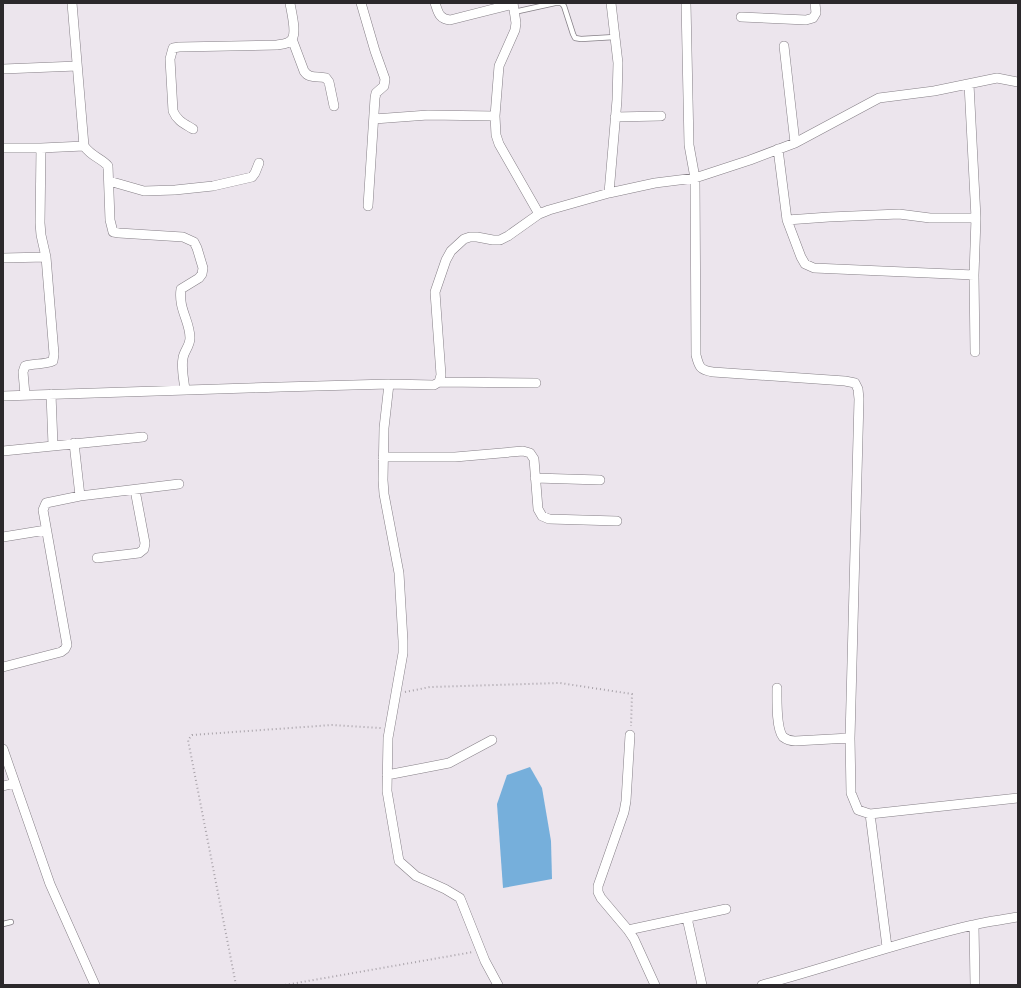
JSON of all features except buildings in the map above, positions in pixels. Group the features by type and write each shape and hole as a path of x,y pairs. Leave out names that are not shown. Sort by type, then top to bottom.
{"street":[{"path":"72,3 84,146 89,153 105,162 108,166 110,220 113,232 119,234 188,238 194,242 203,268 202,274 199,278 182,289 180,296 183,312 190,333 189,345 183,356 182,364 185,390"},
{"path":"193,129 179,121 175,117 173,111 170,59 173,48 194,46 286,44 292,39 294,32 290,3"},
{"path":"361,3 385,79 384,86 376,93 375,98 368,206"},
{"path":"435,3 444,20 514,7 516,22 515,30 499,66 495,116 496,135 499,144 539,214"},
{"path":"609,193 618,63 611,3"},
{"path":"686,3 689,145 695,178 696,355 698,366 704,371 713,372 845,381 855,383 858,389 860,399 850,738 851,793 858,810 870,814 1018,798"},
{"path":"741,17 806,20 813,18 816,13 815,3"},
{"path":"292,39 304,71 307,75 326,78 329,82 334,106"},
{"path":"784,46 795,143"},
{"path":"3,69 77,66"},
{"path":"439,382 441,374 435,292 446,260 451,251 464,239 477,236 500,240 539,214 549,210 609,193 695,178 795,143 879,98 934,91 997,78 1018,82"},
{"path":"969,84 976,218 974,275 976,352"},
{"path":"374,120 428,115 495,116"},
{"path":"615,117 661,116"},
{"path":"3,148 84,146"},
{"path":"25,395 23,372 25,366 30,364 47,364 53,361 54,354 46,257 40,223 41,148"},
{"path":"778,149 787,220 805,264 814,268 974,275"},
{"path":"109,181 144,191 175,190 213,186 252,177 256,173 259,163"},
{"path":"787,220 837,216 899,214 930,218 976,218"},
{"path":"3,258 46,257"},
{"path":"3,396 389,384 434,385 439,382 536,383"},
{"path":"389,384 384,428 384,494 399,573 403,653 388,738 387,791 399,860 416,876 445,889 460,898 482,950 485,961 498,985"},
{"path":"51,394 53,445"},
{"path":"3,451 143,437"},
{"path":"74,443 80,496"},
{"path":"383,457 455,457 523,451 530,453 534,459 538,509 542,516 549,519 617,521"},
{"path":"535,478 600,480"},
{"path":"3,667 61,652 65,649 67,644 46,530 43,510 44,505 46,503 80,496 179,484"},
{"path":"97,558 139,553 144,549 135,490"},
{"path":"3,537 46,530"},
{"path":"777,688 779,728 782,736 788,740 795,741 850,738"},
{"path":"630,735 624,812 598,886 598,892 601,898 634,939 655,985"},
{"path":"387,775 449,763 492,740"},
{"path":"3,749 52,890 95,985"},
{"path":"3,786 15,783"},
{"path":"870,814 887,947"},
{"path":"628,930 726,910"},
{"path":"762,985 792,981 887,947 974,925 1018,917"},
{"path":"687,918 702,985"},
{"path":"974,925 975,985"}],"lane":[{"path":"514,7 561,3 564,6 575,38 615,37"},
{"path":"3,924 11,922"}],"path":[{"path":"395,694 430,687 560,683 632,694 630,735"},
{"path":"236,985 188,740 192,735 332,725 390,728"},
{"path":"285,985 482,950"}],"water":[{"path":"530,767 542,788 551,841 552,879 503,888 497,804 507,775"}]}
